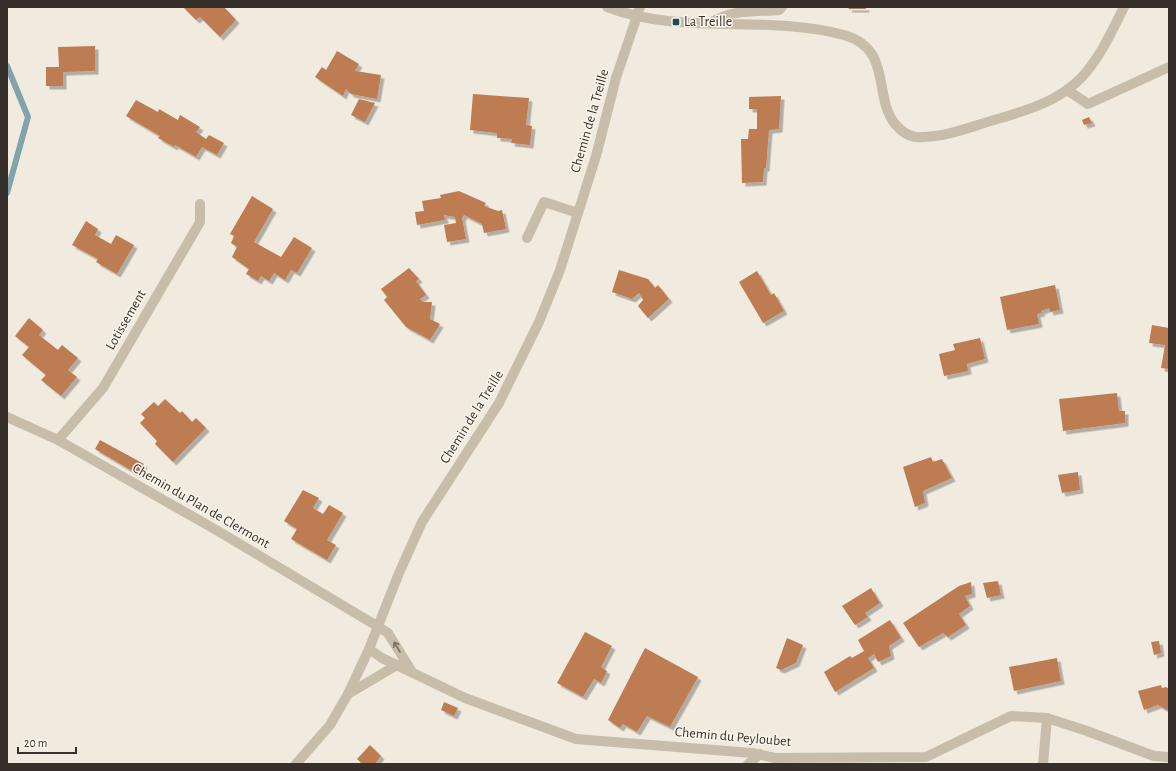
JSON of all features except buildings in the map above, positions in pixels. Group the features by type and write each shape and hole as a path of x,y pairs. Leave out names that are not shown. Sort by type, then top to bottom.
{"street":[{"path":"607,7 638,11 676,22 798,28 834,32 859,41 866,45 874,58 888,111 894,121 900,130 921,138 960,130 1031,108 1067,90 1081,77 1095,60 1108,40 1124,7"},
{"path":"711,23 720,17 733,13 779,10 782,7"},
{"name":"Chemin de la Treille","path":"296,764 330,725 348,694 370,649 377,626 399,572 422,522 499,404 515,373 560,270 596,156 628,37 638,11"},
{"path":"1067,90 1088,104 1169,67"},
{"path":"527,238 544,202 578,213"},
{"name":"Lotissement","path":"58,440 103,388 200,222 200,204"},
{"name":"Chemin du Plan de Clermont","path":"7,417 58,440 218,531 377,626 388,633 412,672"},
{"name":"Chemin du Peyloubet","path":"370,649 397,665 465,698 576,738 760,754 775,758 926,757 1012,716 1047,718 1149,754 1169,757"},
{"path":"348,694 397,665"},
{"path":"1043,764 1047,718"},
{"path":"748,764 760,754"}],"waterway":[{"path":"7,66 28,117 7,193"}],"place":[{"name":"La Treille","path":"676,22"}]}
